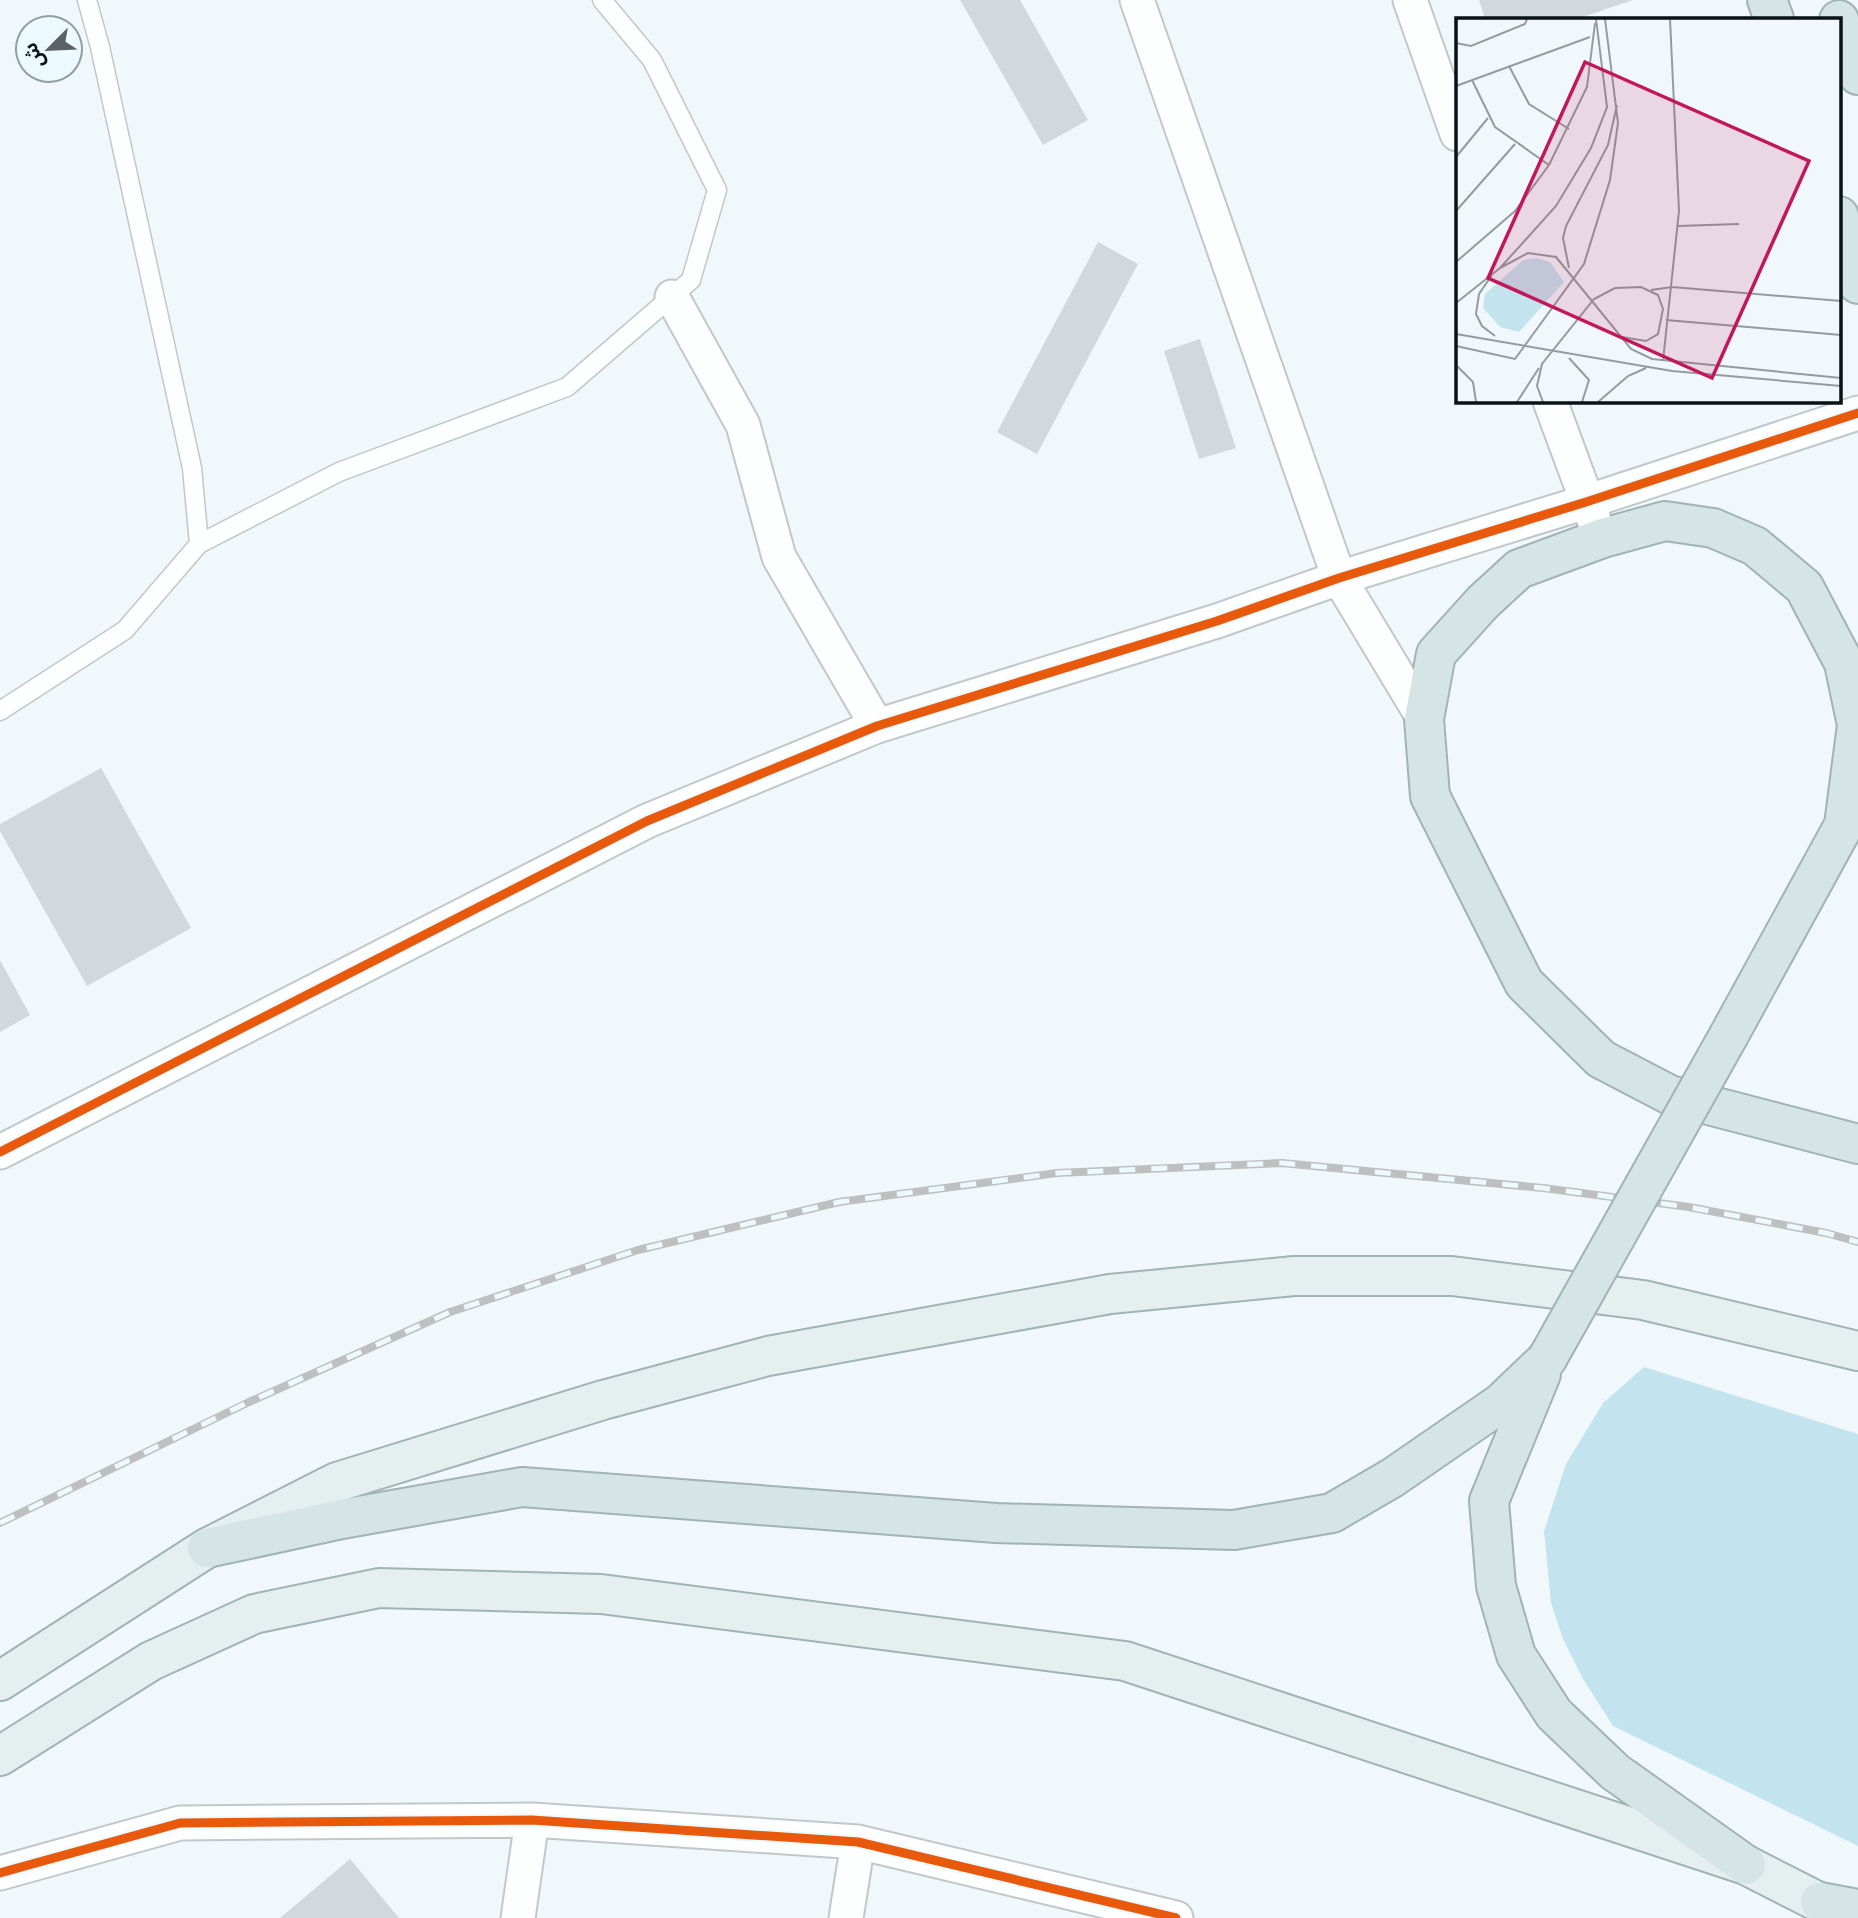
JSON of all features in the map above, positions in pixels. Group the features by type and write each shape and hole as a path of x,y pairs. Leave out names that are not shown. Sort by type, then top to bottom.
{"highway":[{"path":"1767,0 1774,18"},
{"path":"1832,0 1839,18"},
{"path":"1840,22 1858,75"},
{"path":"1840,220 1858,284"},
{"path":"1746,1865 1615,1772 1554,1714 1516,1655 1496,1586 1489,1502 1547,1359 1729,1035 1851,809 1857,725 1844,663 1804,587 1755,546 1713,528 1665,521 1603,538 1519,569 1483,602 1436,654 1424,719 1430,796 1524,983 1601,1059 1670,1095 1858,1144"},
{"path":"207,1548 342,1519 522,1487 996,1523 1234,1530 1332,1513 1392,1478 1501,1403 1547,1359"},
{"path":"1835,1910 1858,1909"}],"main road":[{"path":"0,1681 207,1548 337,1482 603,1399 768,1356 1110,1294 1294,1276 1452,1276 1643,1300 1858,1351"},
{"path":"0,1756 151,1661 254,1614 379,1588 601,1594 1125,1661 1746,1865 1835,1910"}],"street":[{"path":"1138,0 1339,578 1424,719"},
{"path":"1410,0 1456,131"},
{"path":"671,297 743,425 779,557 877,726"},
{"path":"1550,402 1586,502 1603,538"},
{"path":"0,1152 647,821 877,726 1217,621 1339,578 1586,502 1858,413"},
{"path":"518,1918 532,1820"},
{"path":"0,1873 180,1823 532,1820 858,1842 1176,1918"},
{"path":"846,1918 858,1842"}],"lane":[{"path":"87,0 100,47 192,468 199,544"},
{"path":"0,711 125,629 199,544 339,471 567,387 691,280 717,190 652,60 602,0"}],"shaded area":[{"path":"1644,1367 1858,1434 1858,1846 1613,1726 1583,1679 1563,1639 1551,1603 1544,1531 1566,1464 1603,1403"}],"building":[{"path":"960,0 1020,0 1088,120 1043,145"},
{"path":"1479,0 1633,0 1580,18 1485,18"},
{"path":"1098,242 1138,264 1037,454 997,432"},
{"path":"1200,339 1236,448 1199,459 1164,351"},
{"path":"101,768 191,928 87,986 0,831 0,824"},
{"path":"0,960 30,1015 0,1032"},
{"path":"350,1859 399,1918 280,1918"}],"railway":[{"path":"0,1523 249,1402 450,1312 638,1250 839,1202 1057,1173 1282,1163 1543,1188 1689,1207 1826,1233 1858,1242"}],"cycle path":[{"path":"0,1152 647,821 877,726 1217,621 1339,578 1586,502 1858,413"},
{"path":"0,1873 180,1823 532,1820 858,1842 1176,1918"}]}
